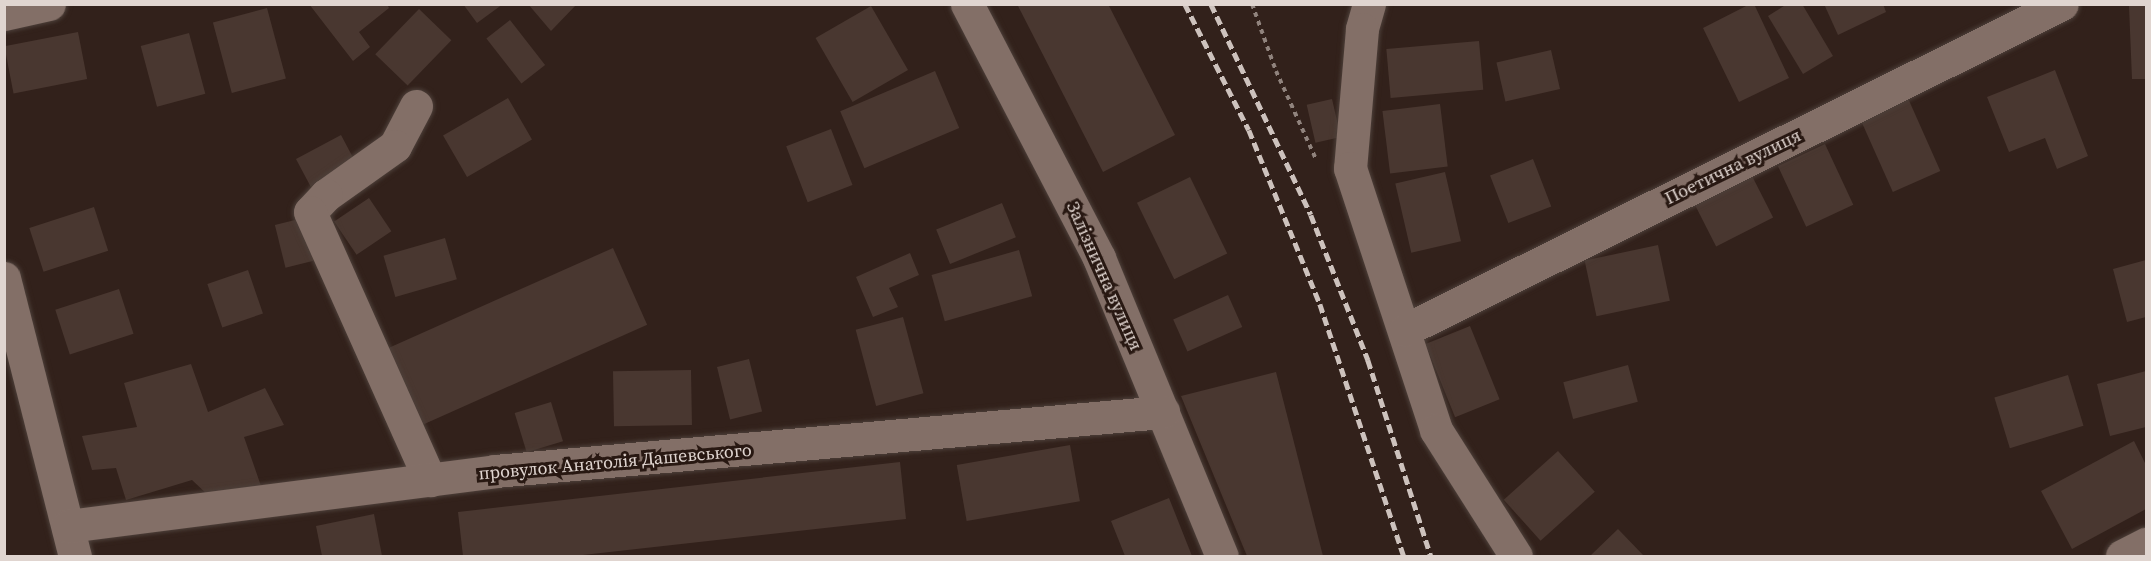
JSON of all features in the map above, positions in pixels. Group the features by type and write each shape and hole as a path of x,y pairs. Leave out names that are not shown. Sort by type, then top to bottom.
{"street":[{"path":"4,14 49,4"},
{"name":"Залізнична вулиця","path":"968,4 1100,258 1222,556"},
{"path":"1369,4 1362,29 1350,168 1436,430 1516,556"},
{"name":"Поетична вулиця","path":"1405,330 2062,4"},
{"path":"416,106 395,146 326,195 310,212 430,480"},
{"path":"4,278 72,541"},
{"name":"провулок Анатолія Дашевського","path":"72,541 430,480 1163,412"},
{"path":"2122,556 2146,544"}],"path":[{"path":"1252,4 1276,71 1318,162"}],"building":[{"path":"309,4 387,4 389,8 359,32 370,47 353,61"},
{"path":"463,4 503,4 477,23"},
{"path":"528,4 577,4 551,31"},
{"path":"1017,4 1108,4 1175,135 1103,172"},
{"path":"1754,4 1789,78 1739,102 1703,28"},
{"path":"1787,4 1802,4 1833,56 1803,74 1768,16"},
{"path":"1824,4 1883,4 1886,12 1838,35"},
{"path":"871,6 908,70 853,102 816,38"},
{"path":"2129,6 2146,6 2146,79 2132,79"},
{"path":"267,8 286,79 232,93 213,22"},
{"path":"419,9 451,40 408,86 375,54"},
{"path":"510,20 545,65 521,83 486,38"},
{"path":"78,32 87,79 14,93 4,46"},
{"path":"189,33 205,94 157,107 141,46"},
{"path":"1479,41 1483,90 1391,98 1386,49"},
{"path":"1551,50 1560,89 1505,102 1496,63"},
{"path":"2055,70 2088,156 2057,169 2045,138 2009,152 1987,97"},
{"path":"935,71 959,128 864,168 840,111"},
{"path":"1907,96 1940,171 1893,192 1859,117"},
{"path":"508,98 532,140 467,177 443,136"},
{"path":"1332,99 1341,137 1315,143 1307,105"},
{"path":"1440,104 1448,167 1390,174 1382,111"},
{"path":"831,129 853,185 808,202 786,146"},
{"path":"341,135 358,167 313,191 296,159"},
{"path":"1825,144 1853,205 1806,227 1778,166"},
{"path":"1533,159 1551,207 1508,223 1490,175"},
{"path":"1445,172 1461,241 1411,253 1395,183"},
{"path":"1750,172 1773,217 1716,246 1693,201"},
{"path":"1190,177 1227,253 1174,279 1137,203"},
{"path":"369,198 391,231 357,255 334,221"},
{"path":"1002,203 1016,237 950,264 936,230"},
{"path":"94,207 108,251 44,272 29,228"},
{"path":"303,218 314,261 286,268 275,225"},
{"path":"445,238 457,279 395,297 383,256"},
{"path":"1658,245 1670,301 1596,316 1585,261"},
{"path":"613,248 647,325 411,430 377,353"},
{"path":"1019,250 1032,296 945,321 932,275"},
{"path":"910,253 919,275 889,288 898,307 873,317 856,277"},
{"path":"2146,260 2146,317 2127,322 2113,269"},
{"path":"248,270 263,313 222,327 207,284"},
{"path":"119,289 134,334 70,354 55,310"},
{"path":"1228,295 1242,327 1187,351 1173,319"},
{"path":"903,317 923,393 876,406 856,330"},
{"path":"1470,326 1500,399 1455,417 1425,344"},
{"path":"749,359 762,411 730,419 717,367"},
{"path":"191,364 208,412 265,388 284,425 244,437 261,486 209,496 192,480 126,500 116,468 92,470 82,436 137,427 124,383"},
{"path":"1628,365 1638,402 1573,419 1563,382"},
{"path":"691,370 692,425 614,426 613,371"},
{"path":"2146,371 2146,427 2110,436 2097,384"},
{"path":"1276,372 1323,556 1247,556 1181,396"},
{"path":"2068,375 2083,426 2010,448 1994,398"},
{"path":"551,402 563,441 527,452 515,413"},
{"path":"2134,441 2146,465 2146,509 2072,549 2041,491"},
{"path":"1070,445 1080,501 967,521 957,465"},
{"path":"1558,451 1595,492 1541,541 1504,500"},
{"path":"900,462 906,519 574,556 463,556 458,512"},
{"path":"1169,498 1192,556 1125,556 1111,521"},
{"path":"374,514 382,556 322,556 316,526"},
{"path":"1618,529 1644,556 1590,556"}],"railway":[{"path":"1185,4 1249,130 1320,304 1404,556"},
{"path":"1211,4 1311,215 1368,360 1431,556"}]}
